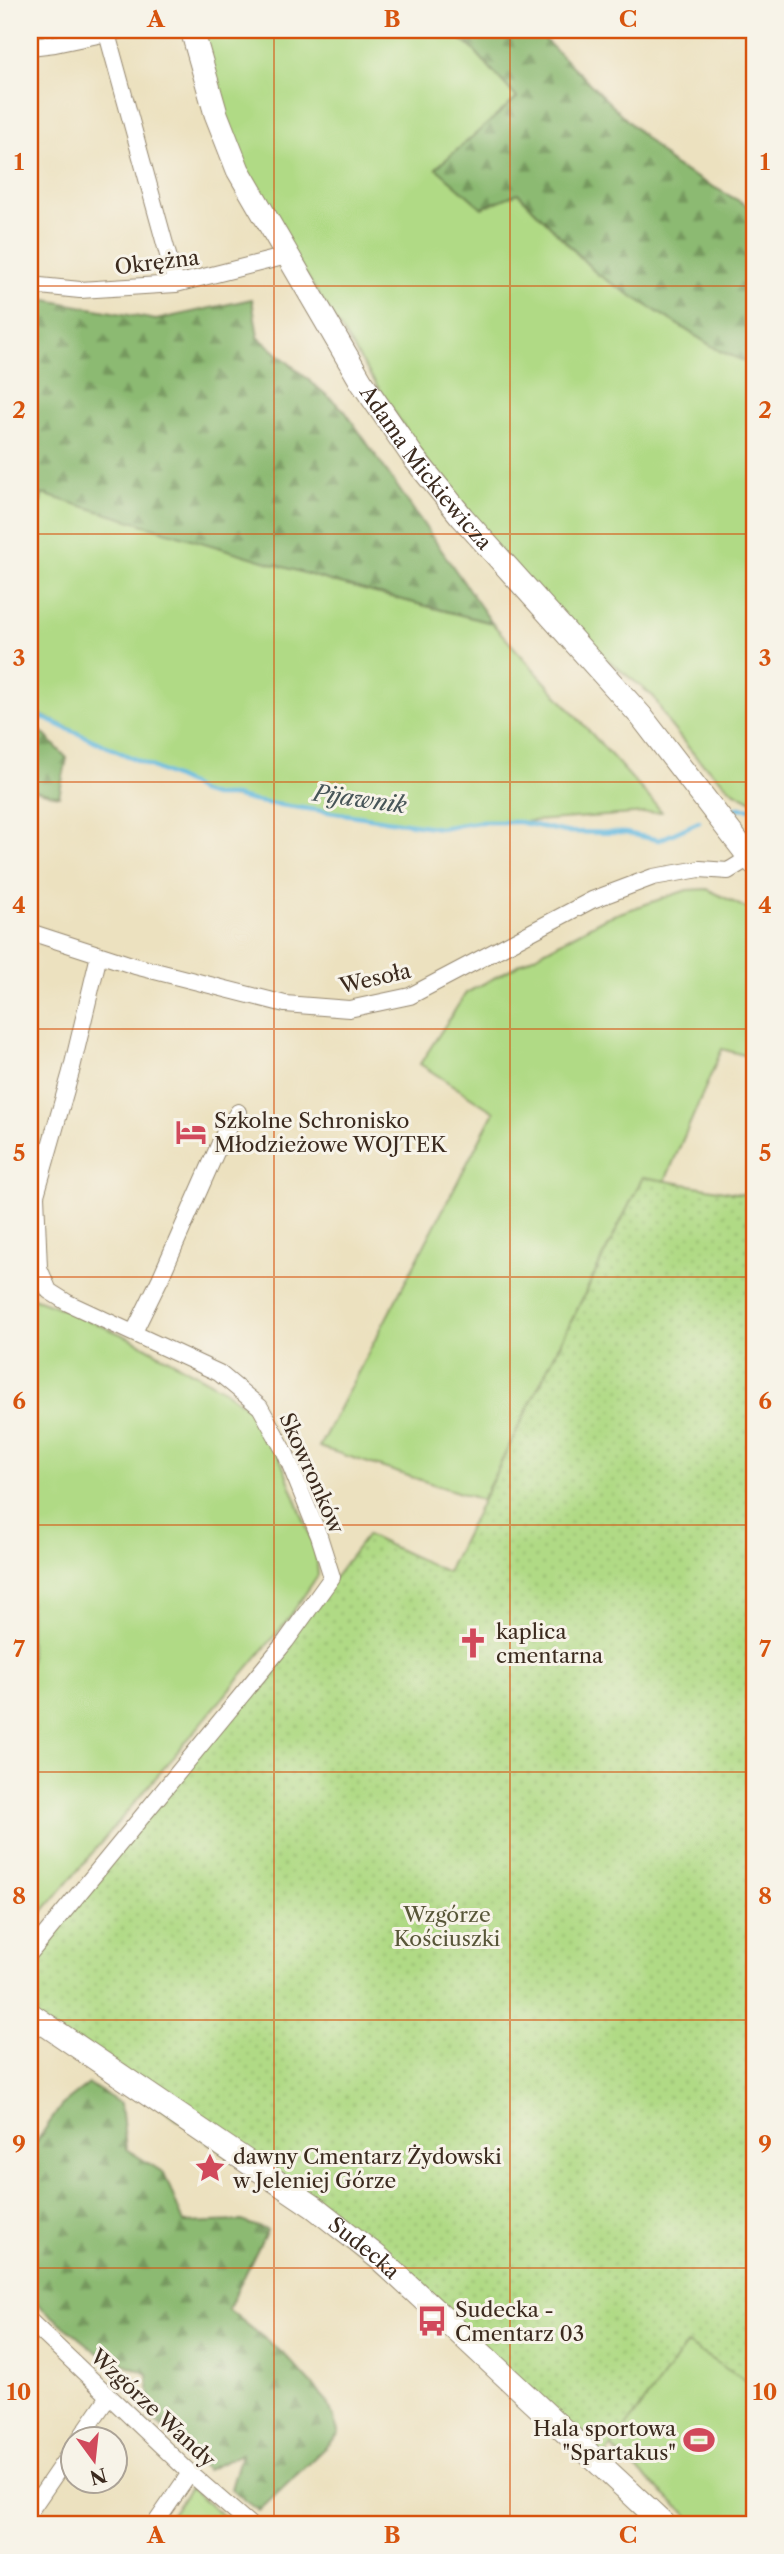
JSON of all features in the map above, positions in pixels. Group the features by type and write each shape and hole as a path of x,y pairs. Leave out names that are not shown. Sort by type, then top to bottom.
{"street":[{"name":"Adama Mickiewicza","path":"192,30 216,114 234,160 361,381 414,458 539,605 641,716 751,858"},
{"path":"30,47 112,31 176,284"},
{"name":"Okrężna","path":"30,285 80,290 176,284 287,256"},
{"name":"Wesoła","path":"30,932 99,955 285,1004 349,1009 410,996 592,900 653,877 700,869 728,871 751,858"},
{"name":"Skowronków","path":"30,1953 286,1641 332,1577 319,1536 285,1452 260,1407 219,1373 68,1303 49,1291 39,1268 33,1194 71,1072 99,955"},
{"path":"134,1332 224,1134 239,1112"},
{"name":"Sudecka","path":"30,2014 291,2191 380,2259 664,2524"},
{"name":"Wzgórze Wandy","path":"30,2321 190,2473 249,2524"},
{"path":"90,2424 109,2396"},
{"path":"30,2511 60,2467"},
{"path":"155,2524 190,2473"}],"green space":[{"path":"192,30 450,30 474,50 517,98 437,169 517,192 597,274 720,351 754,365 754,802 733,791 697,758 669,724 654,697 539,605 462,517 238,170"},
{"path":"450,30 535,30 673,165 754,209 754,365 720,351 597,274 518,193 482,208 436,168 517,98 474,50"},
{"path":"30,297 156,320 252,299 258,337 344,410 492,623 337,583 42,494 30,577"},
{"path":"41,493 337,583 492,623 662,812 519,822 478,822 440,828 219,796 196,789 30,710 30,577"},
{"path":"30,720 67,758 59,796 30,789"},
{"path":"707,889 754,912 754,1058 722,1049 665,1181 643,1177 482,1500 319,1447 494,1112 420,1064 466,993 605,918 687,890"},
{"name":"Wzgórze Kościuszki","path":"643,1177 754,1196 754,2386 687,2344 599,2464 407,2285 30,2014 30,1953 286,1641 367,1535 447,1572"},
{"path":"30,1297 132,1339 221,1388 256,1414 279,1456 316,1551 318,1575 284,1625 30,1927"},
{"path":"89,2084 121,2104 126,2149 164,2173 184,2223 242,2221 267,2230 228,2309 285,2355 328,2402 339,2434 259,2511 231,2489 241,2454 206,2470 151,2417 148,2374 96,2352 30,2298 30,2151 61,2106"},
{"path":"687,2344 754,2386 754,2524 698,2524 611,2447"},
{"path":"190,2488 233,2524 165,2524"}],"waterway":[{"name":"Pijawnik","path":"30,712 189,784 200,792 214,796 234,796 440,828 478,822 519,822 566,832 625,833 659,840 699,822"},
{"name":"Pijawnik","path":"725,811 754,809"}],"place":[{"name":"Szkolne Schronisko Młodzieżowe WOJTEK","path":"191,1132"},
{"name":"kaplica cmentarna","path":"473,1643"},
{"name":"dawny Cmentarz Żydowski w Jeleniej Górze","path":"210,2168"},
{"name":"Sudecka - Cmentarz 03","path":"432,2321"},
{"name":"Hala sportowa \"Spartakus\"","path":"699,2440"}]}
